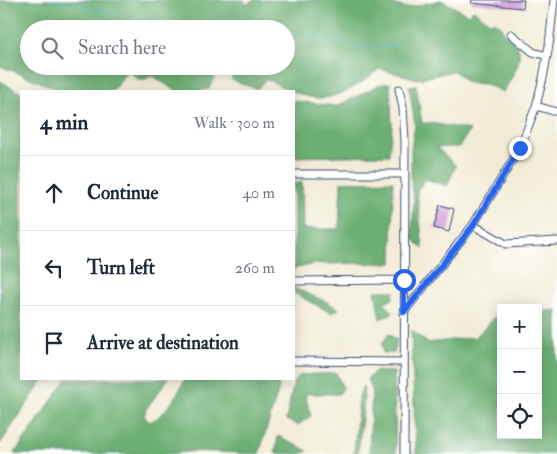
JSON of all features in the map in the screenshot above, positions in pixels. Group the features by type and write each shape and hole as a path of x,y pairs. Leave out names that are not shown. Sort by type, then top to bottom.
{"lane":[{"path":"404,312 473,226 520,148 536,106 547,56 555,2"},
{"path":"511,34 533,52 547,56"},
{"path":"399,89 403,108 404,174 404,454"},
{"path":"536,106 557,112"},
{"path":"295,174 404,174"},
{"path":"473,226 506,244 557,241"},
{"path":"295,281 404,280"},
{"path":"295,361 404,362"}],"green space":[{"path":"0,0 244,0 246,5 252,0 378,0 406,8 441,0 469,15 473,10 491,23 495,21 502,28 504,34 512,39 519,53 516,69 503,92 486,84 468,83 454,71 418,79 379,69 345,92 336,96 316,98 306,96 266,79 257,89 232,80 232,75 295,75 295,20 20,20 20,74 0,66"},
{"path":"23,75 124,75 113,90 58,90"},
{"path":"133,75 216,75 209,89 203,90 175,90 152,76 140,81"},
{"path":"0,81 20,92 20,380 43,380 0,444"},
{"path":"390,83 392,126 389,155 295,157 295,101 337,106 379,85"},
{"path":"416,85 422,123 470,130 459,147 436,147 456,166 447,186 425,179 417,191 423,249 412,238 414,198 411,183 411,149 415,125 409,86"},
{"path":"393,181 392,263 314,264 295,269 295,184 302,182 303,229 339,229 341,182"},
{"path":"295,288 339,309 331,313 295,294"},
{"path":"375,291 394,291 393,299 384,302 393,313 380,319"},
{"path":"557,310 557,454 416,454 411,330 428,343 476,337 493,318 497,318 497,439 542,439 542,312"},
{"path":"389,334 397,340 394,353 383,353 382,343"},
{"path":"375,371 394,372 396,454 369,454 372,389 367,379"},
{"path":"336,373 343,388 339,394 305,394 311,416 298,425 286,420 294,382 300,375"},
{"path":"66,380 167,380 146,409 144,416 150,422 166,409 184,380 276,380 279,388 259,454 195,451 167,454 14,454"},
{"path":"363,386 364,399 358,454 354,454 359,396"},
{"path":"278,436 308,451 300,454 275,453"}],"building":[{"path":"472,0 524,0 523,8 471,3"},
{"path":"440,205 454,209 449,232 434,228"}],"waterway":[{"path":"50,0 146,20"},
{"path":"295,35 318,37 355,47 397,46"}],"route":[{"path":"404,280 404,312 473,226 520,148"}]}
